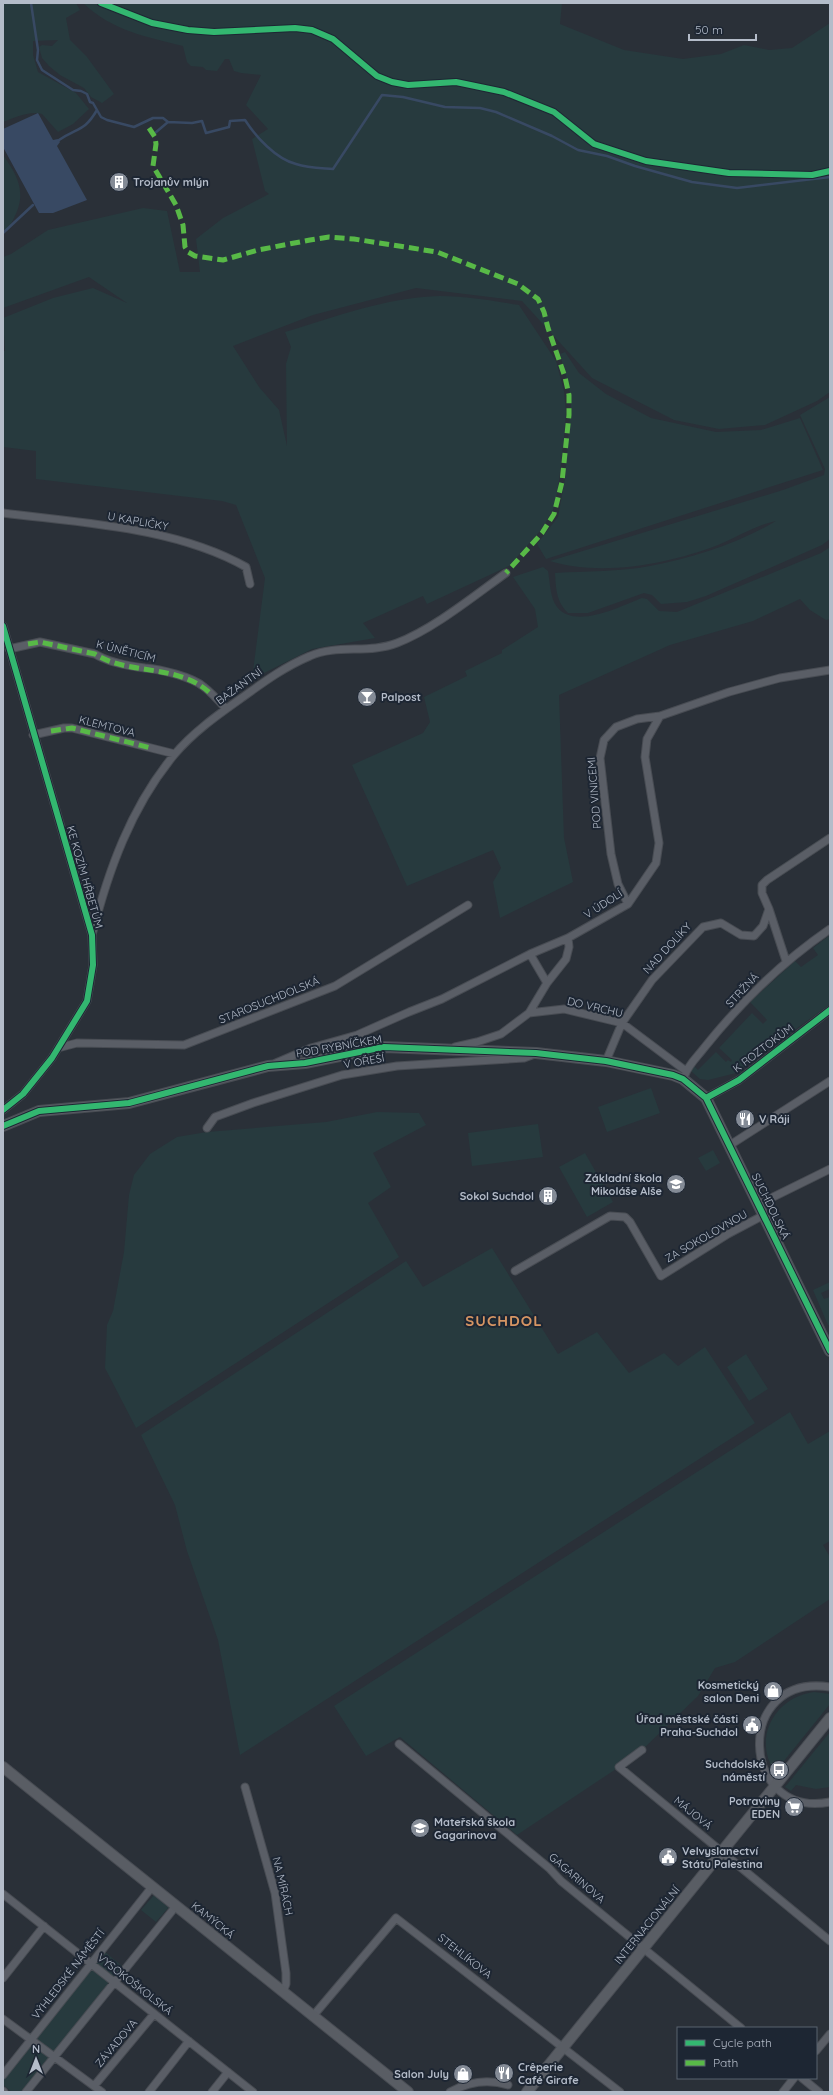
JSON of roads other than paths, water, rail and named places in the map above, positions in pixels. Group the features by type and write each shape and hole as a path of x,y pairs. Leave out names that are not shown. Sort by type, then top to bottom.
{"street":[{"name":"U KAPLIČKY","path":"3,513 120,528 177,539 202,547 246,567 250,584"},
{"name":"BAŽANTNÍ","path":"92,935 111,869 142,802 175,754 197,732 226,709 277,673 311,655 396,644 437,622 506,573"},
{"name":"KE KOZÍM HŘBETŮM","path":"3,626 33,735 92,935 93,965 87,1001 58,1048 23,1094 3,1110"},
{"name":"K ÚNĚTICÍM","path":"10,649 40,642 95,654 100,658 136,667 147,668 191,680 203,686 226,709"},
{"path":"660,716 729,692 780,678 830,670"},
{"name":"V ÚDOLÍ","path":"268,1066 311,1048 357,1035 442,999 530,954 568,938 628,904 656,863 658,854 659,843 644,757 647,739 660,716"},
{"name":"POD VINICEMI","path":"628,904 618,884 611,854 600,758 604,740 616,727 637,719 660,716"},
{"name":"KLEMTOVA","path":"33,735 72,728 175,754"},
{"path":"786,961 769,909 762,893 762,885 767,880 830,838"},
{"name":"STAROSUCHDOLSKÁ","path":"58,1048 77,1043 184,1045 334,986 468,905"},
{"name":"NAD DOLÍKY","path":"606,1061 622,1023 652,980 703,927 721,923 741,935 754,936 763,926 769,909"},
{"name":"STRŽNÁ","path":"685,1075 712,1039 764,982 786,961 830,929"},
{"path":"445,1049 477,1042 501,1034 529,1013 547,983 566,959 569,948 568,938"},
{"path":"530,954 547,983"},
{"name":"DO VRCHU","path":"529,1013 564,1009 622,1023 685,1075"},
{"name":"K ROZTOKŮM","path":"706,1098 739,1080 830,1010"},
{"name":"POD RYBNÍČKEM","path":"3,1126 39,1111 128,1103 268,1066 305,1063 384,1047 536,1053 606,1061 685,1075"},
{"name":"V OŘEŠÍ","path":"207,1128 215,1117 253,1103 342,1075 391,1067 524,1058 536,1053"},
{"name":"SUCHDOLSKÁ","path":"685,1075 706,1098 830,1351"},
{"path":"730,1145 830,1082"},
{"path":"758,1204 830,1169"},
{"name":"ZA SOKOLOVNOU","path":"515,1271 593,1225 610,1216 617,1216 625,1217 630,1222 661,1276 728,1234 764,1216"},
{"path":"830,1687 808,1686 794,1690 776,1702 767,1715 761,1729 759,1749 762,1765 775,1785 788,1796 804,1802 830,1802"},
{"name":"INTERNACIONÁLNÍ","path":"527,2092 830,1718"},
{"name":"GAGARINOVA","path":"399,1744 740,2027"},
{"name":"MÁJOVÁ","path":"642,1750 619,1767 830,1941"},
{"name":"KAMÝCKÁ","path":"3,1768 408,2092"},
{"name":"NA MÍRÁCH","path":"245,1788 275,1893 286,1973 286,1984 283,1992"},
{"name":"VÝHLEDSKÉ NÁMĚSTÍ","path":"3,2075 90,1963 152,1887"},
{"name":"VYSOKOŠKOLSKÁ","path":"3,1894 253,2092"},
{"path":"26,2092 176,1906"},
{"name":"STEHLÍKOVA","path":"313,2016 396,1918 620,2092"},
{"path":"3,1978 44,1926"},
{"name":"ZÁVADOVA","path":"94,2086 154,2014"},
{"path":"3,2019 102,2092"},
{"path":"817,2050 830,2034"},
{"path":"149,2092 189,2041"},
{"path":"212,2092 228,2072"},
{"path":"783,2092 793,2079"},
{"path":"803,2079 819,2092"},
{"path":"450,2092 466,2085 480,2082 508,2085"}],"water":[{"path":"38,113 53,140 58,139 60,142 57,146 87,200 53,213 39,213 3,147 3,129"}],"waterway":[{"path":"31,3 38,50 37,60 42,70 73,90 81,91 87,94 90,102 93,103 101,117 134,127 153,118 163,118 168,122 192,123 202,121 206,133 229,127 230,121 245,120 261,140 281,157 296,164 314,168 333,169 382,95 403,97 445,107 480,108 496,112 552,136 578,150 607,156 635,166 692,182 737,188 830,177"},
{"path":"59,140 84,126 97,110"},
{"path":"155,133 168,122"},
{"path":"3,233 33,205"}],"place":[{"name":"Trojanův mlýn","path":"119,182"},
{"name":"Palpost","path":"367,697"},
{"name":"V Ráji","path":"745,1119"},
{"name":"Základní škola Mikoláše Alše","path":"676,1184"},
{"name":"Sokol Suchdol","path":"548,1196"},
{"name":"Kosmetický salon Deni","path":"773,1691"},
{"name":"Úřad městské části Praha-Suchdol","path":"752,1725"},
{"name":"Suchdolské náměstí","path":"779,1770"},
{"name":"Potraviny EDEN","path":"794,1807"},
{"name":"Mateřská škola Gagarinova","path":"420,1828"},
{"name":"Velvyslanectví Státu Palestina","path":"668,1857"},
{"name":"Crêperie Café Girafe","path":"504,2073"},
{"name":"Salon July","path":"463,2074"}],"district":[{"name":"SUCHDOL","path":"504,1321"}]}
